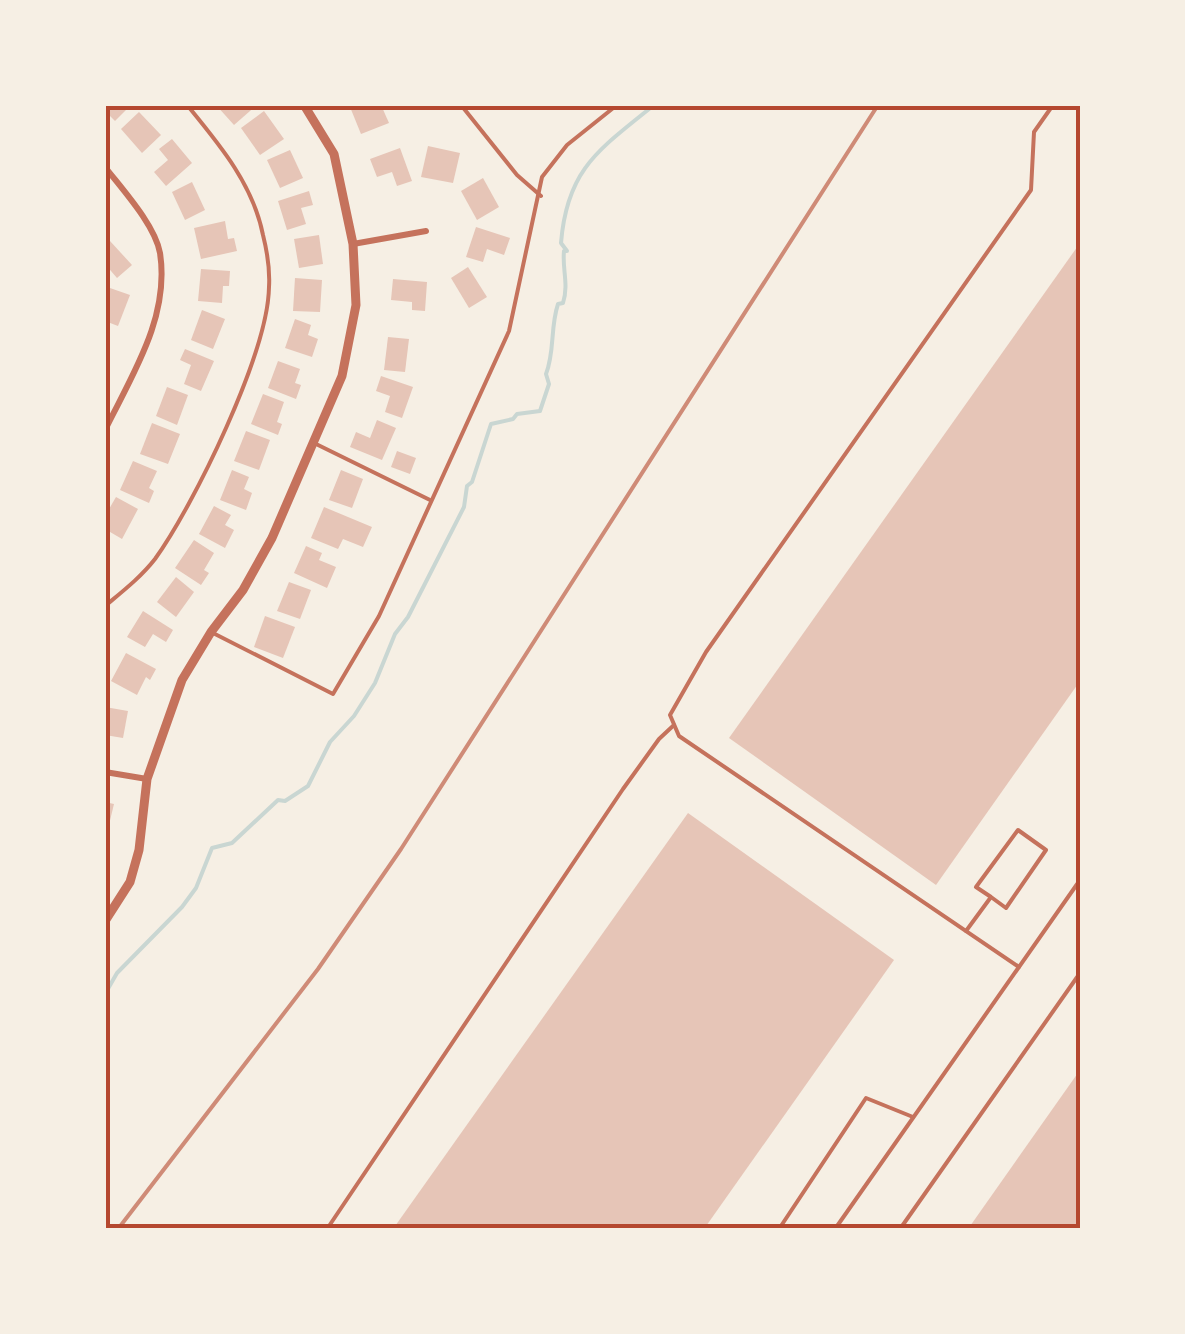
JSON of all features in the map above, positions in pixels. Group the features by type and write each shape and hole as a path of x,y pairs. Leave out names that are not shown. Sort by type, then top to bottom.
{"street":[{"path":"105,922 130,882 139,850 147,779 182,680 243,590 272,538 342,376 356,305 354,244 334,154 304,105"},
{"path":"105,167 139,212 160,250 160,300 146,351 105,430"},
{"path":"354,244 426,231"},
{"path":"105,401 116,407"},
{"path":"105,772 147,779"}],"lane":[{"path":"105,606 132,585 154,560 202,476 258,350 270,288 263,234 254,206 229,156 187,105"},
{"path":"462,105 517,174 541,196"},
{"path":"211,632 333,694 379,616 509,331 541,196 542,177 567,145 616,105"},
{"path":"1018,968 679,736 670,715 706,652 1031,190 1034,132 1053,105"},
{"path":"314,443 430,500"},
{"path":"327,1229 622,789 658,738 674,725"},
{"path":"1018,830 1046,850 1006,908 991,896 976,887 1018,830"},
{"path":"835,1229 1080,880"},
{"path":"966,931 991,896"},
{"path":"900,1229 1080,973"},
{"path":"779,1229 866,1098 914,1117"}],"building":[{"path":"105,105 131,105 115,121 105,111"},
{"path":"216,105 257,105 234,125"},
{"path":"381,105 389,123 361,134 350,107"},
{"path":"264,111 284,139 260,155 241,128"},
{"path":"139,112 161,135 142,153 121,129"},
{"path":"172,139 192,163 166,186 154,172 168,160 159,149"},
{"path":"428,146 460,153 453,183 421,177"},
{"path":"400,148 412,181 397,186 392,172 377,177 370,159"},
{"path":"290,150 303,178 280,188 267,160"},
{"path":"483,178 499,207 477,220 461,191"},
{"path":"192,182 205,210 185,220 172,192"},
{"path":"309,191 313,205 301,208 306,224 287,230 278,201"},
{"path":"225,221 228,239 234,238 237,251 201,259 194,228"},
{"path":"476,227 510,238 504,255 487,249 483,262 466,257"},
{"path":"319,235 323,264 299,268 294,239"},
{"path":"110,241 132,265 117,278 105,264 105,245"},
{"path":"1080,243 1080,681 936,885 729,738"},
{"path":"468,267 487,297 469,308 451,278"},
{"path":"201,269 230,271 229,286 223,286 222,303 198,301"},
{"path":"295,278 322,280 320,312 293,311"},
{"path":"393,279 427,282 425,311 412,310 412,302 391,300"},
{"path":"110,288 130,295 118,326 105,321 105,300"},
{"path":"202,310 225,319 213,349 191,340"},
{"path":"295,319 311,325 308,335 318,339 312,357 285,348"},
{"path":"388,337 409,339 405,372 384,370"},
{"path":"185,349 214,361 201,391 184,384 191,365 180,360"},
{"path":"278,361 300,369 295,383 301,385 296,399 268,388"},
{"path":"381,376 413,387 402,418 385,412 390,396 376,391"},
{"path":"167,387 188,395 177,425 156,416"},
{"path":"263,394 284,402 277,422 282,424 278,435 251,424"},
{"path":"377,420 396,428 382,460 350,447 356,432 370,438"},
{"path":"152,423 180,434 168,464 140,454"},
{"path":"246,431 270,440 259,470 234,461"},
{"path":"397,451 416,458 410,474 391,467"},
{"path":"133,461 157,471 149,488 154,491 149,503 120,490"},
{"path":"232,470 249,477 244,489 252,493 246,510 220,500"},
{"path":"341,470 363,479 352,508 329,500"},
{"path":"116,497 138,509 122,539 105,529 105,516"},
{"path":"214,506 231,515 225,525 234,530 225,548 199,534"},
{"path":"324,507 372,527 363,547 343,539 338,549 311,538"},
{"path":"194,540 214,553 201,585 175,568"},
{"path":"306,546 322,553 319,560 336,567 327,588 294,573"},
{"path":"176,577 194,592 176,617 157,602"},
{"path":"289,582 311,590 300,619 277,611"},
{"path":"143,611 173,630 166,642 153,634 145,647 127,637"},
{"path":"265,616 295,627 283,658 254,647"},
{"path":"126,653 156,669 150,680 146,677 137,695 111,681"},
{"path":"105,707 128,711 123,738 105,735"},
{"path":"105,802 114,804 106,837 105,836"},
{"path":"688,813 894,960 704,1229 393,1229"},
{"path":"1080,1070 1080,1229 968,1229"}],"waterway":[{"path":"105,994 117,973 196,888 212,848 232,843 278,800 285,801 308,786 330,742 354,716 375,683 395,634 408,617 464,507 467,486 472,482 491,424 540,411 549,384 546,374 556,313 565,296 567,251 561,243 570,196 602,148 654,105"}],"railway":[{"path":"118,1229 318,969 401,849 878,105"}]}
